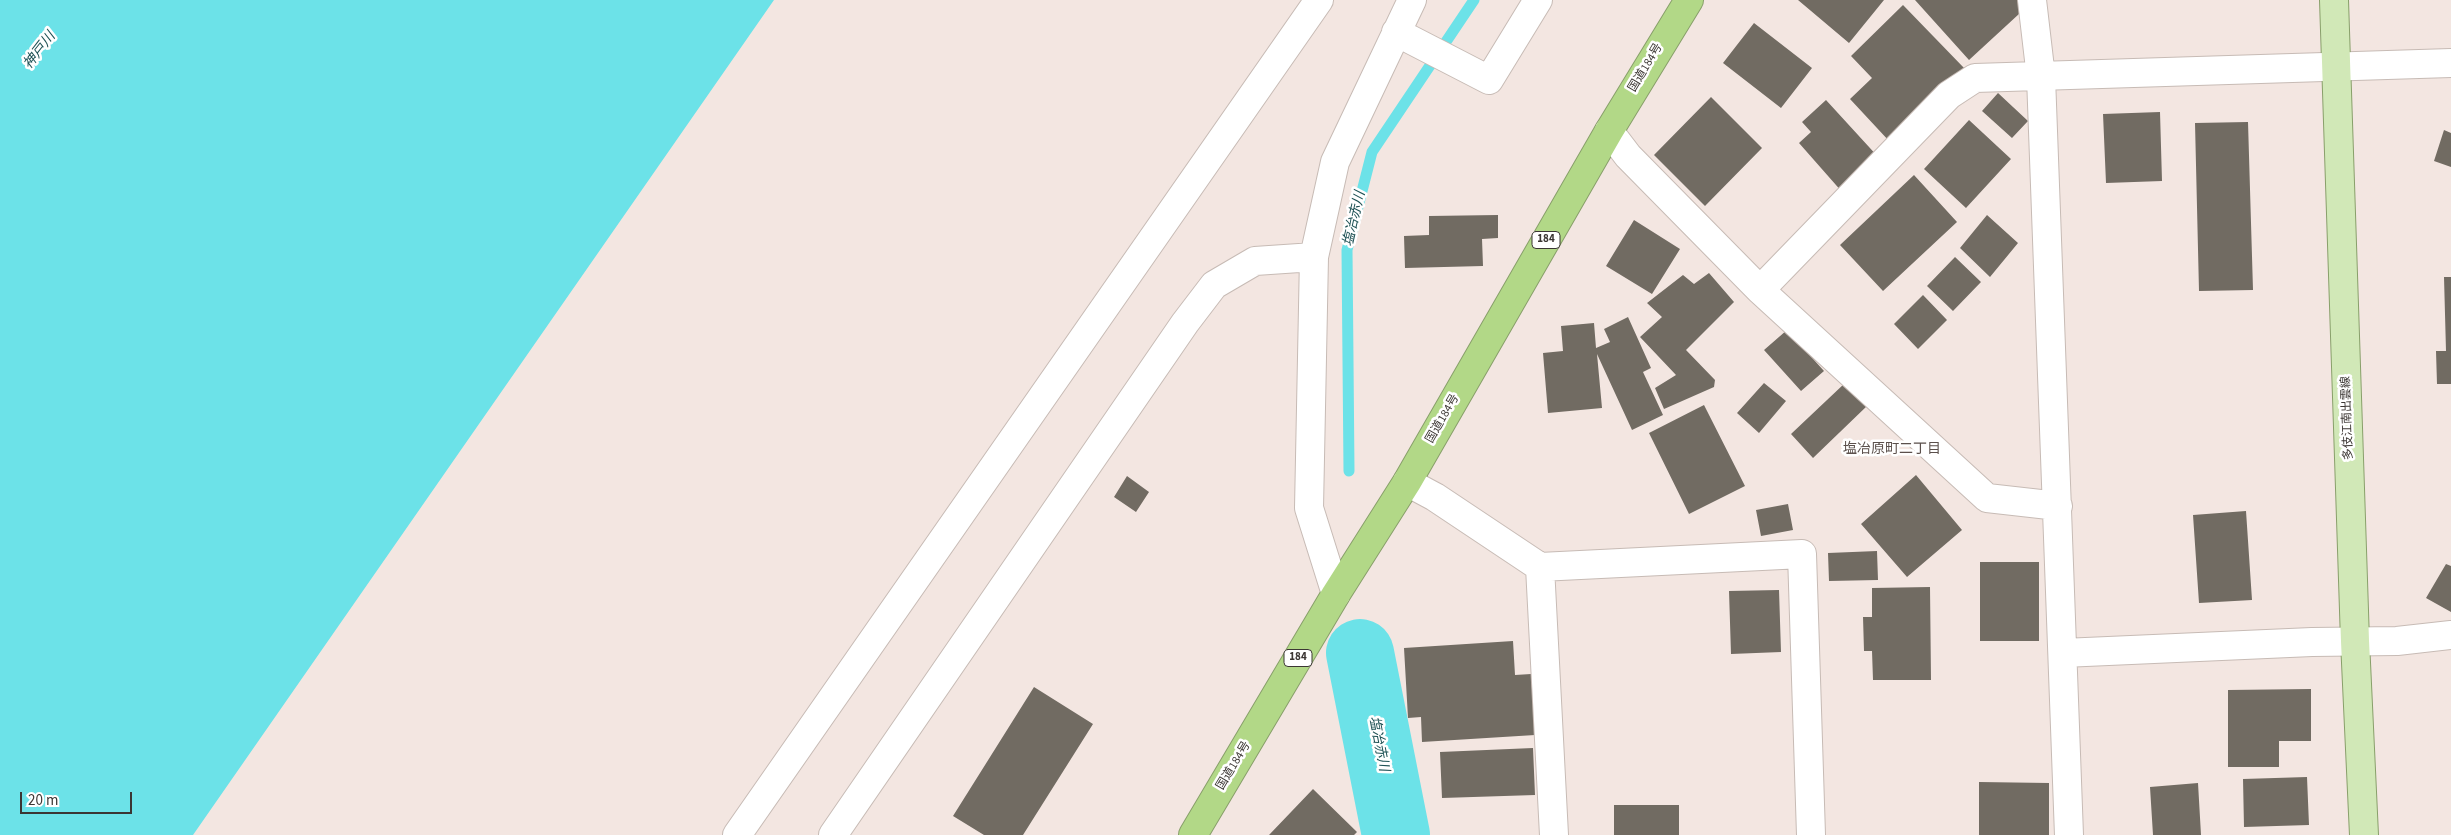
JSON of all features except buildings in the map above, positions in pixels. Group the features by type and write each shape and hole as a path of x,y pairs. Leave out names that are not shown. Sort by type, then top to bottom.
{"highway":[{"name":"国道184号","path":"1193,835 1336,594 1406,482 1609,131 1689,0"}],"main road":[{"name":"多伎江南出雲線","path":"2334,0 2355,642 2364,835"}],"street":[{"path":"737,835 1319,0"},
{"path":"1336,594 1309,508 1314,257 1335,162 1412,0"},
{"path":"1396,32 1489,80 1538,0"},
{"path":"2032,0 2041,76 2069,835"},
{"path":"1760,290 1949,95 1975,78 2451,63"},
{"path":"1609,131 1628,156 1760,290 1987,498 2058,506"},
{"path":"833,835 1185,323 1214,285 1255,261 1314,257"},
{"path":"1406,482 1435,498 1540,567 1802,554 1811,835"},
{"path":"1540,567 1554,835"},
{"path":"2063,653 2397,641 2451,635"}],"water":[{"name":"神戸川","path":"0,0 774,0 193,835 0,835"},
{"path":"1407,815 1412,835 1365,835 1369,831"}],"waterway":[{"name":"塩冶赤川","path":"1349,471 1347,250 1372,152 1474,0"},
{"name":"塩冶赤川","path":"1360,653 1396,835"}],"district":[{"name":"塩冶原町二丁目","path":"1892,450"}]}
